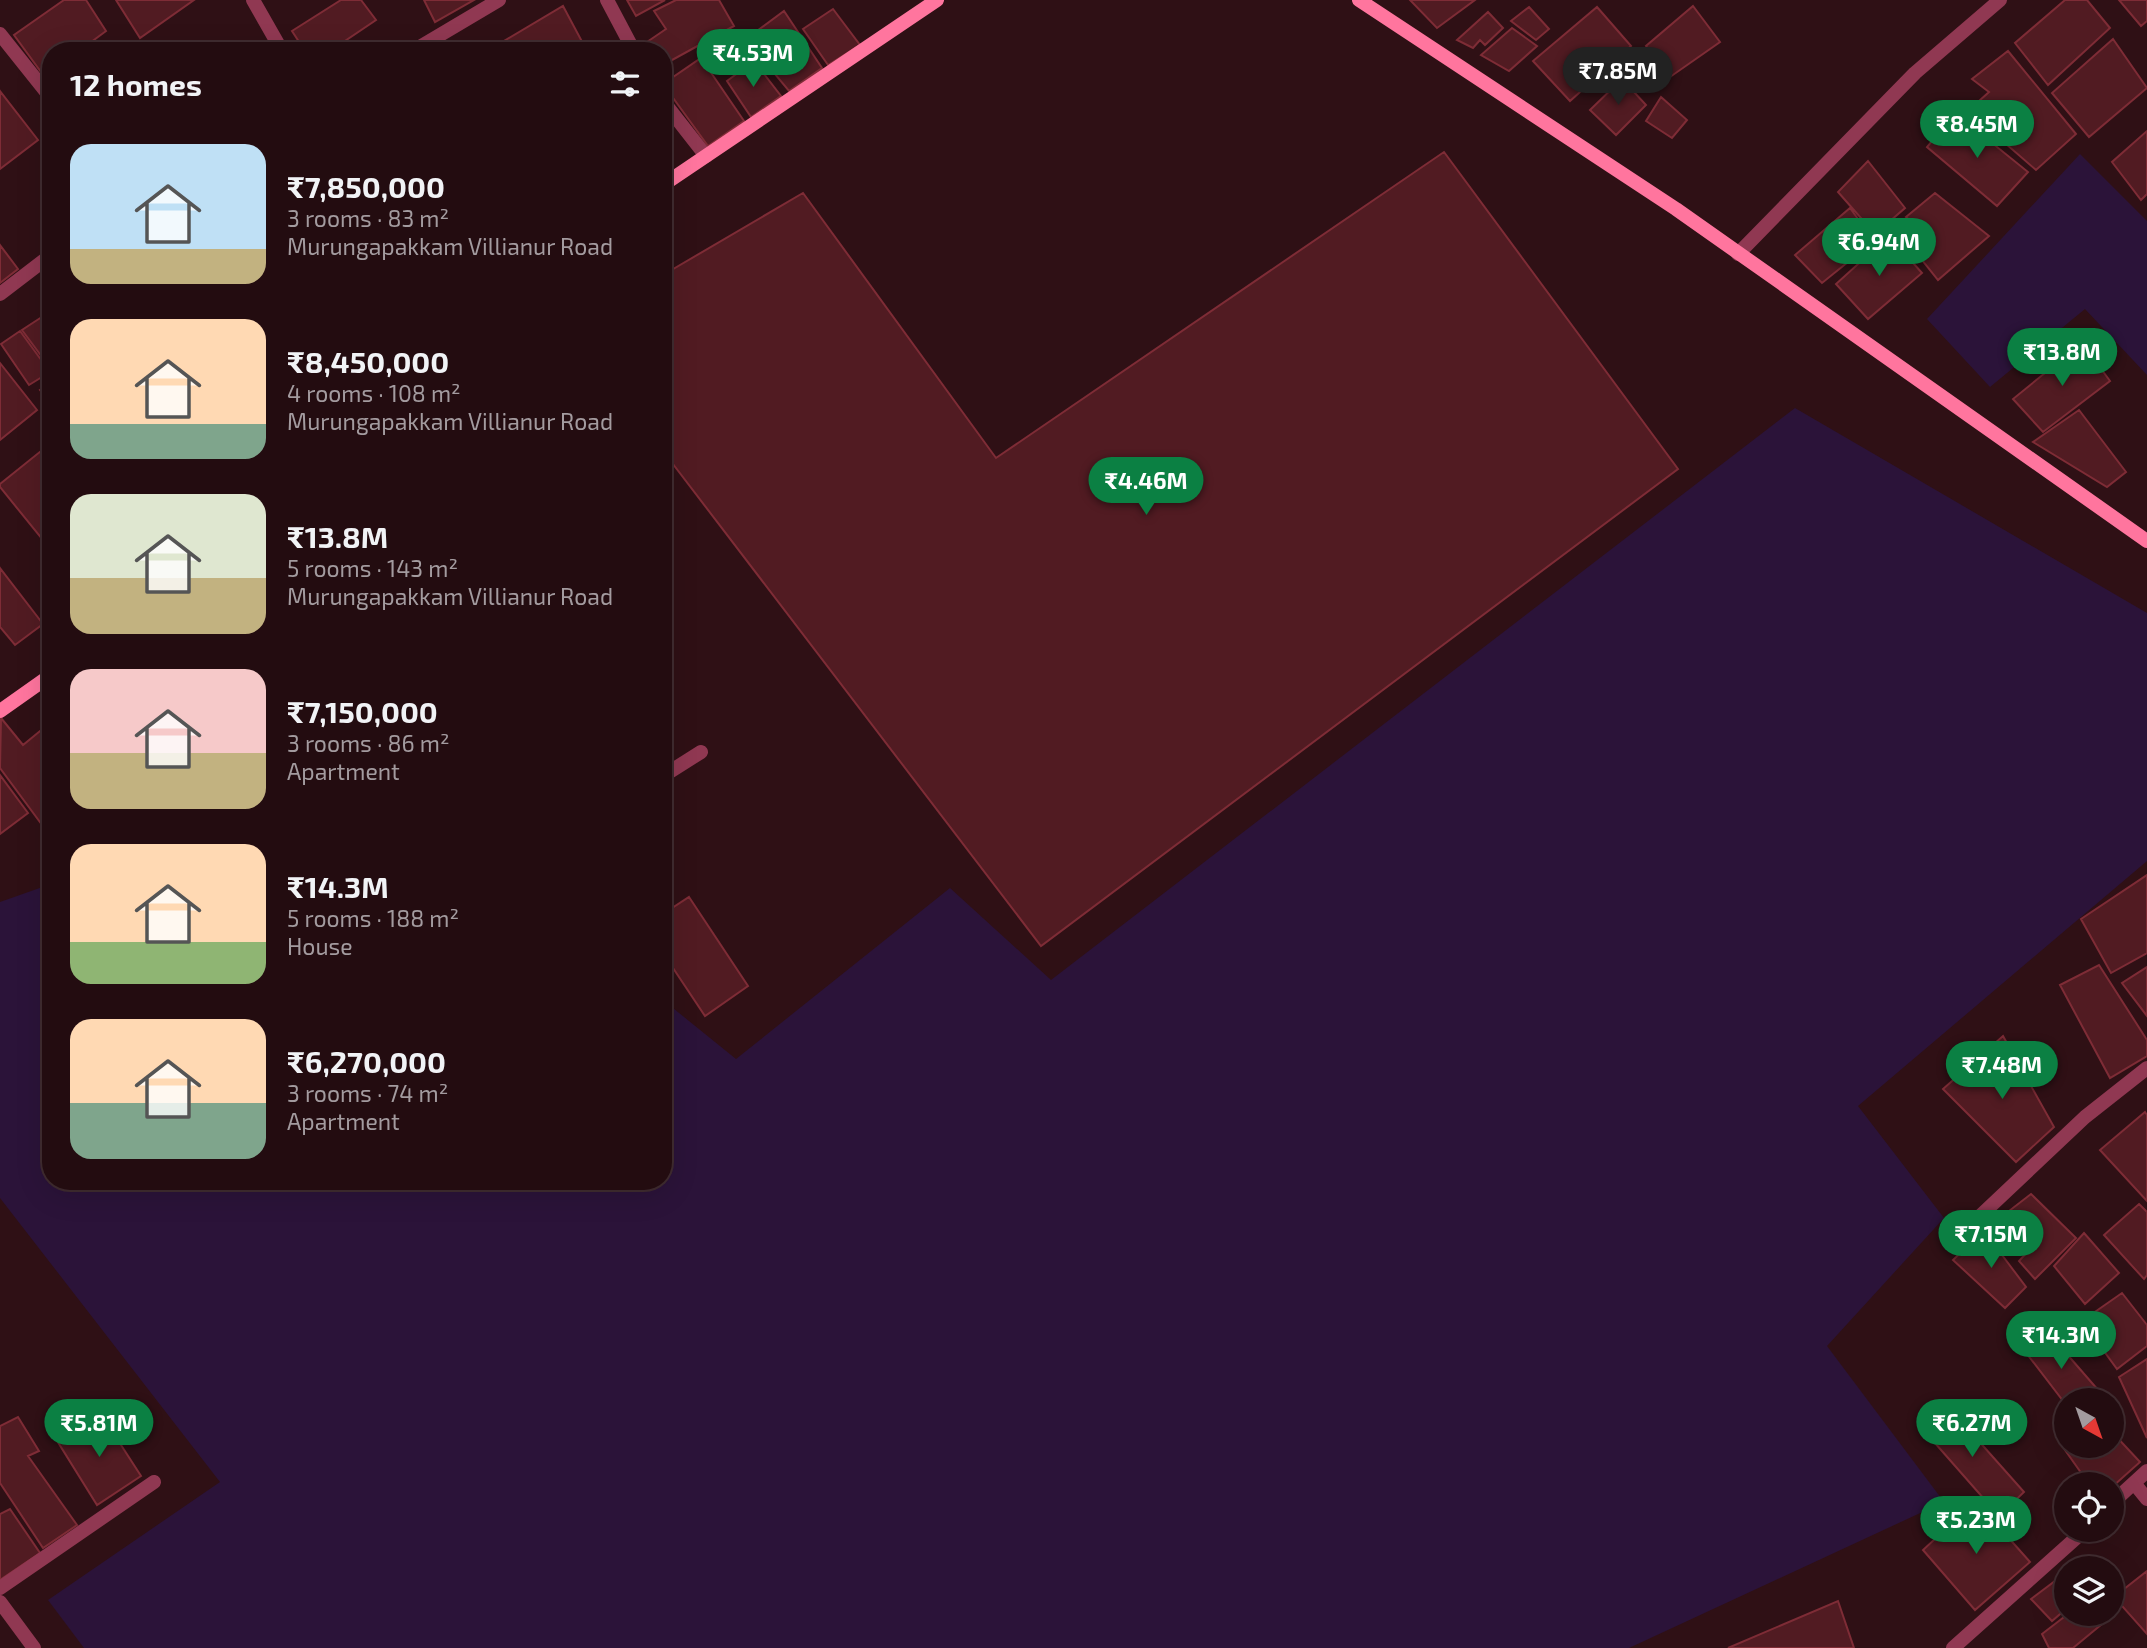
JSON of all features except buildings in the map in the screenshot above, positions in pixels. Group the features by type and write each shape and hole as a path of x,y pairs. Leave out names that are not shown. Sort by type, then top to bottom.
{"main road":[{"path":"672,179 937,0"},
{"path":"1359,0 1676,209 2147,541"},
{"path":"0,712 42,682"}],"street":[{"path":"253,0 277,42"},
{"path":"428,42 499,0"},
{"path":"607,0 629,42"},
{"path":"1738,254 1915,73 2000,0"},
{"path":"0,34 42,87"},
{"path":"672,113 706,156"},
{"path":"0,294 42,262"},
{"path":"672,770 701,752"},
{"path":"1979,1217 2085,1117 2147,1068"},
{"path":"2124,1492 2147,1471"},
{"path":"0,1588 154,1482"},
{"path":"2134,1483 2147,1499"},
{"path":"1953,1648 2072,1542"},
{"path":"0,1602 34,1648"}],"shaded area":[{"path":"2080,154 2147,221 2147,375 2085,309 1990,387 1927,319"},
{"path":"1795,408 2147,613 2147,861 1858,1106 1944,1218 1827,1346 1944,1502 1629,1648 84,1648 48,1600 220,1482 0,1198 0,902 42,887 42,1190 672,1190 672,1007 736,1059 950,888 1051,980"}]}
